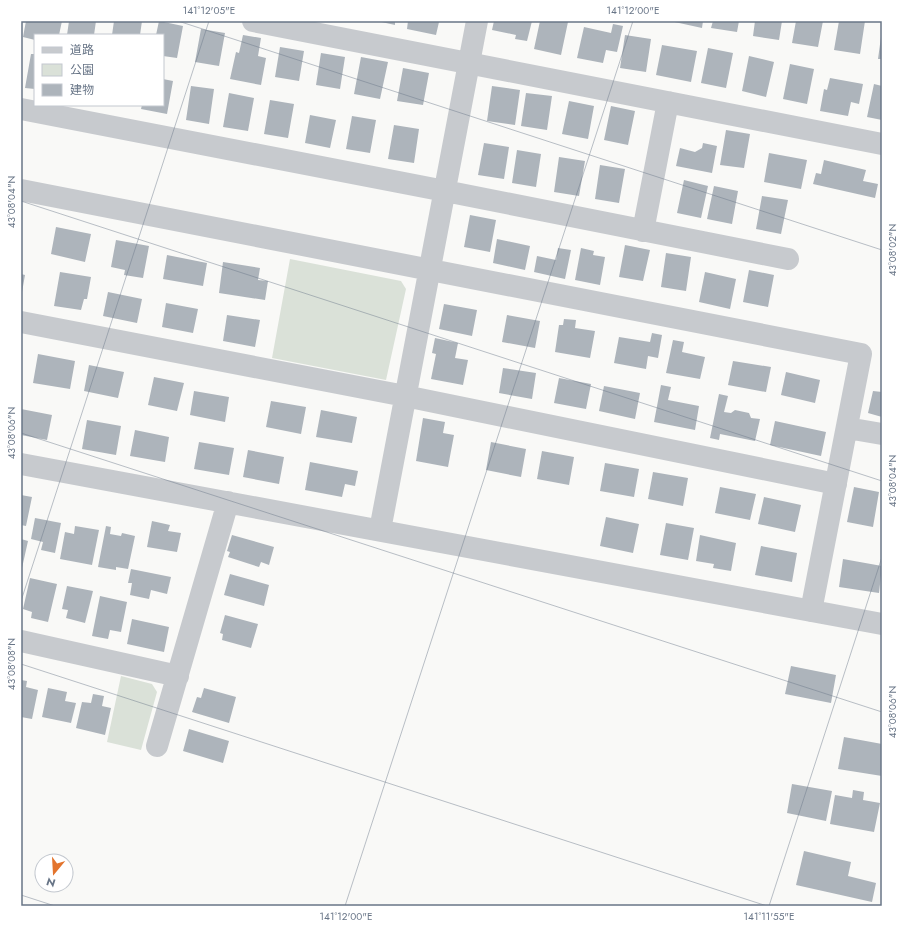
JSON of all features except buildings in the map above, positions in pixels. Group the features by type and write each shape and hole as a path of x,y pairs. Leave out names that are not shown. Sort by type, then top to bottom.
{"street":[{"path":"253,21 882,144"},
{"path":"380,530 477,21"},
{"path":"643,231 668,102"},
{"path":"21,109 788,259"},
{"path":"21,190 861,354 811,611"},
{"path":"21,322 405,396 836,484"},
{"path":"847,428 882,434"},
{"path":"21,464 882,624"},
{"path":"157,746 228,502"},
{"path":"21,641 178,676"}],"green space":[{"path":"290,259 401,281 406,289 386,380 272,358"},
{"path":"121,676 152,684 157,692 141,750 107,742"}]}
